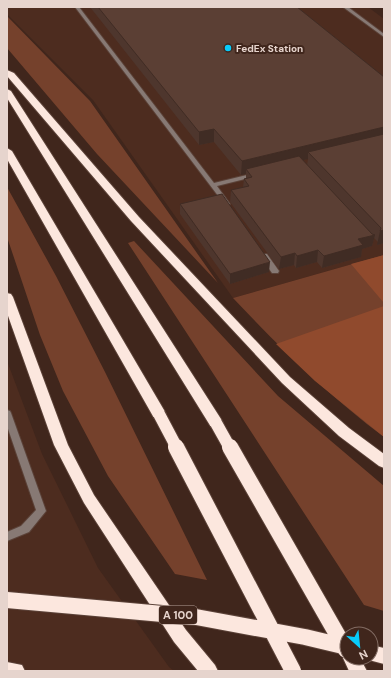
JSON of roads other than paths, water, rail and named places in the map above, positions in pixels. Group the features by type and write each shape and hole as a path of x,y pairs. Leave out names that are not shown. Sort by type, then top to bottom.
{"highway":[{"path":"7,72 11,74 135,219 286,380 344,432 384,462"},
{"path":"7,91 216,423 339,637"},
{"path":"7,152 159,414 293,671"},
{"path":"7,297 60,445 89,499 180,636 209,671"},
{"name":"A 100","path":"7,600 196,617 305,637 339,645"},
{"path":"7,670 16,671"}],"lane":[{"path":"77,7 231,209"},
{"path":"345,7 384,36"},
{"path":"213,185 264,172"},
{"path":"262,253 275,271"},
{"path":"7,413 41,511 25,529 7,537"}],"place":[{"name":"FedEx Station","path":"228,48"}]}
